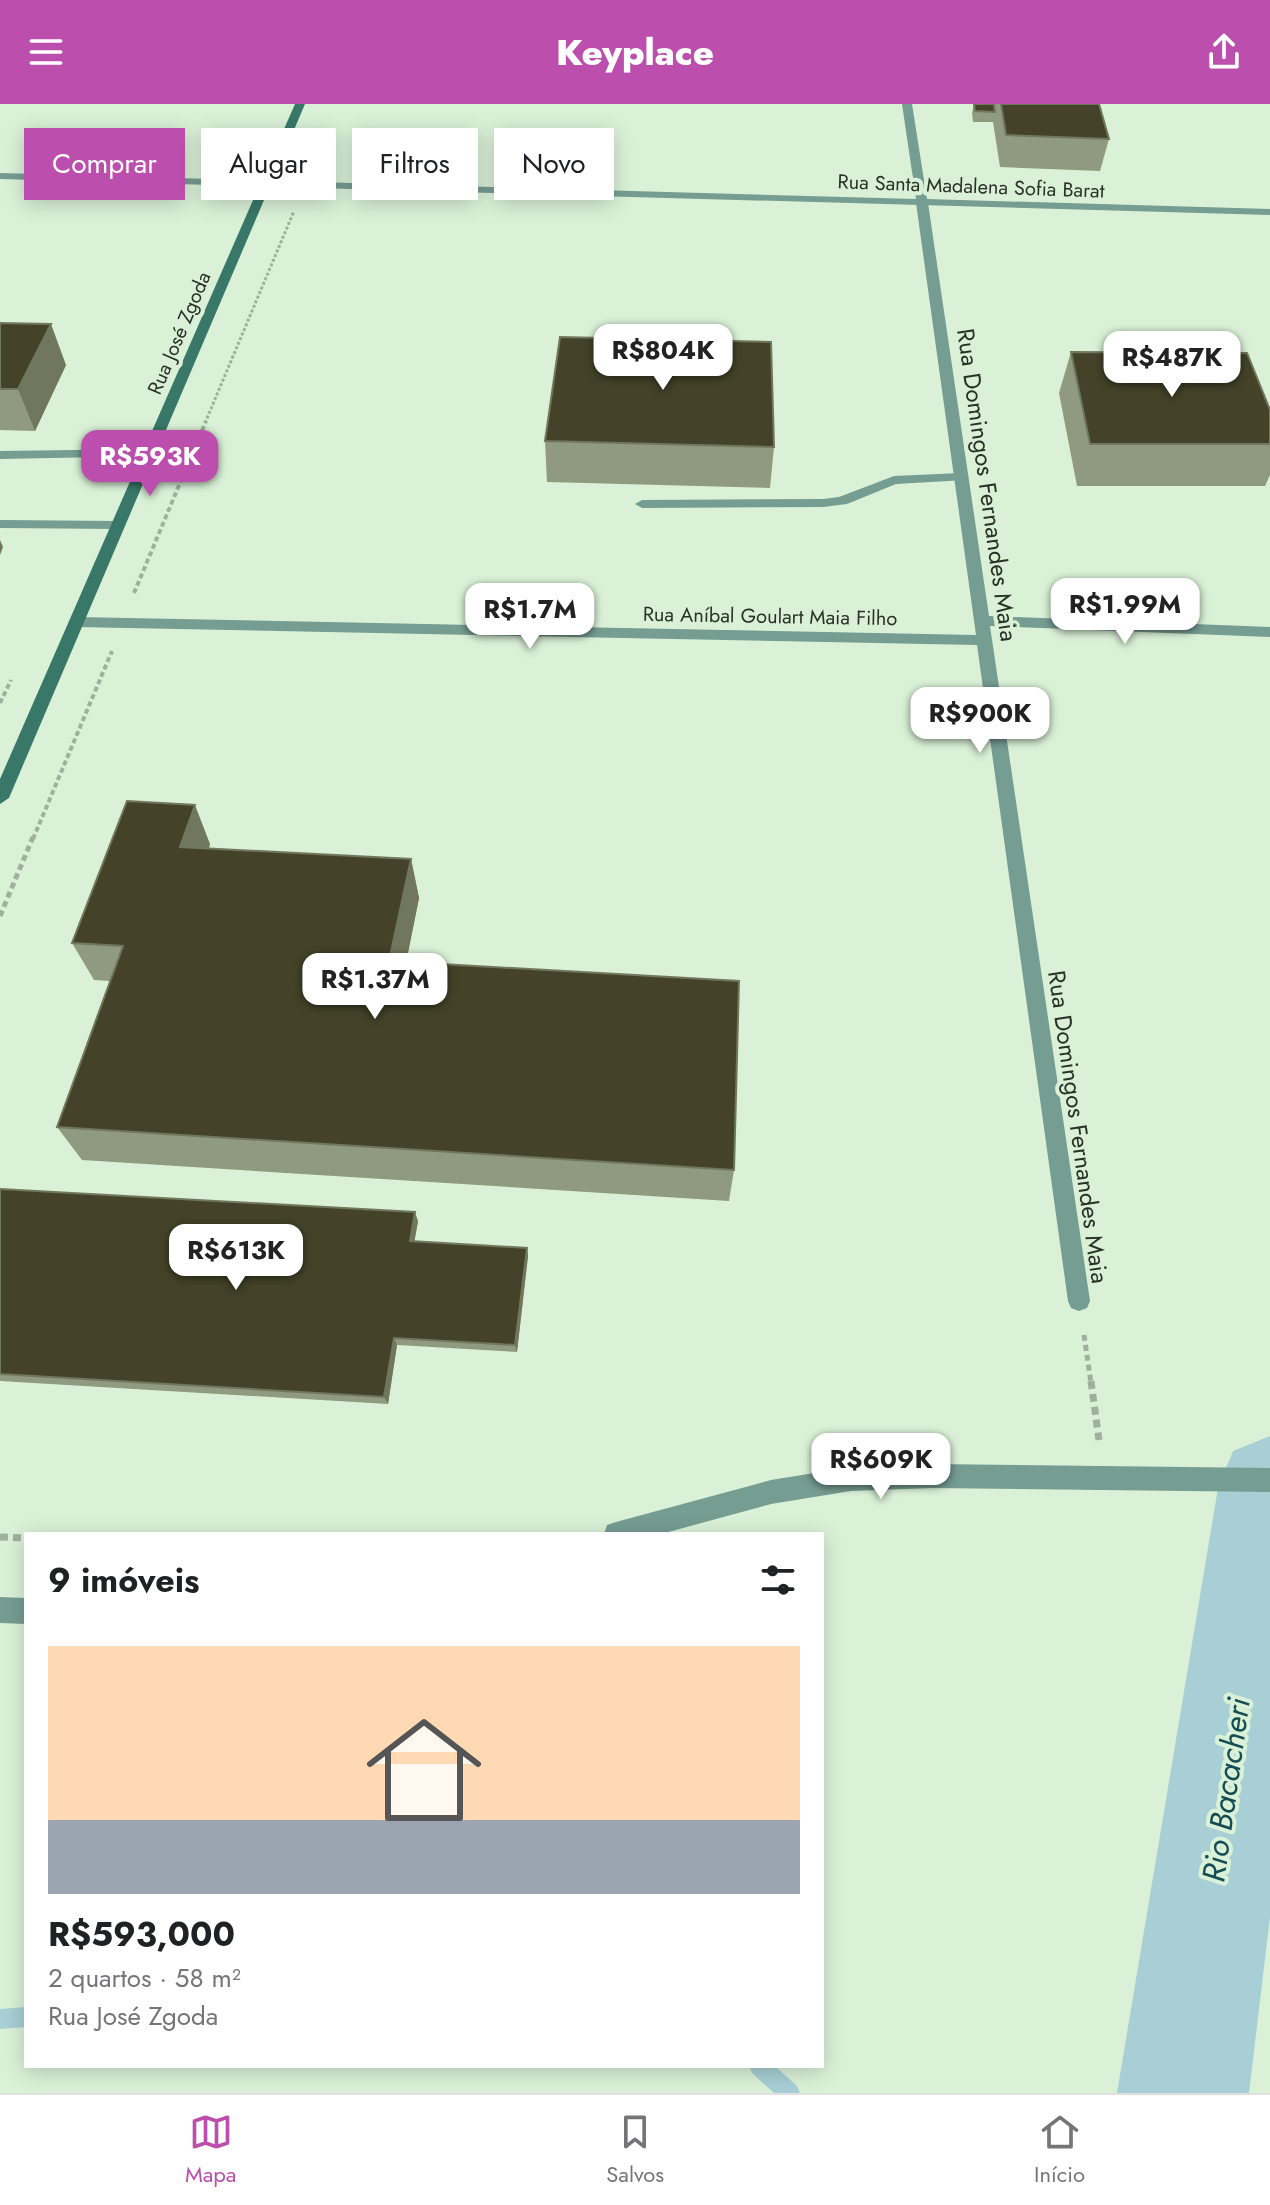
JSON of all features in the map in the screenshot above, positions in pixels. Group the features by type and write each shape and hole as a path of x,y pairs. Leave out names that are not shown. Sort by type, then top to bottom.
{"main road":[{"name":"Rua José Zgoda","path":"290,128 300,104"},
{"name":"Rua José Zgoda","path":"0,798 258,200"}],"street":[{"name":"Rua Domingos Fernandes Maia","path":"907,104 1079,1301"},
{"name":"Rua Santa Madalena Sofia Barat","path":"0,176 201,182"},
{"name":"Rua Santa Madalena Sofia Barat","path":"336,186 1270,212"},
{"path":"0,455 149,453"},
{"path":"642,504 823,503 842,501 894,480 961,477"},
{"path":"0,524 117,525"},
{"path":"982,621 1270,632"},
{"name":"Rua Aníbal Goulart Maia Filho","path":"76,622 985,640"},
{"path":"623,1532 771,1492 851,1479 1145,1477 1270,1480"},
{"path":"0,1610 24,1611"}],"path":[{"path":"131,600 294,211"},
{"path":"0,916 110,655"},
{"path":"1079,1301 1105,1477"},
{"path":"0,1537 24,1538"}],"building":[{"path":"974,104 994,104 995,112 975,111"},
{"path":"1001,104 1099,104 1109,139 1006,135"},
{"path":"0,323 51,324 18,389 0,389"},
{"path":"560,337 771,342 774,447 545,441"},
{"path":"1071,352 1247,353 1270,410 1270,444 1090,444"},
{"path":"127,801 195,805 180,847 411,859 389,961 739,981 734,1170 57,1127 123,946 72,943"},
{"path":"0,1189 415,1212 410,1241 527,1248 515,1345 394,1338 384,1397 0,1374"}],"waterway":[{"name":"Rio Bacacheri","path":"1183,2093 1270,1488"},
{"path":"0,2019 24,2017"},
{"path":"761,2068 790,2093"}]}
